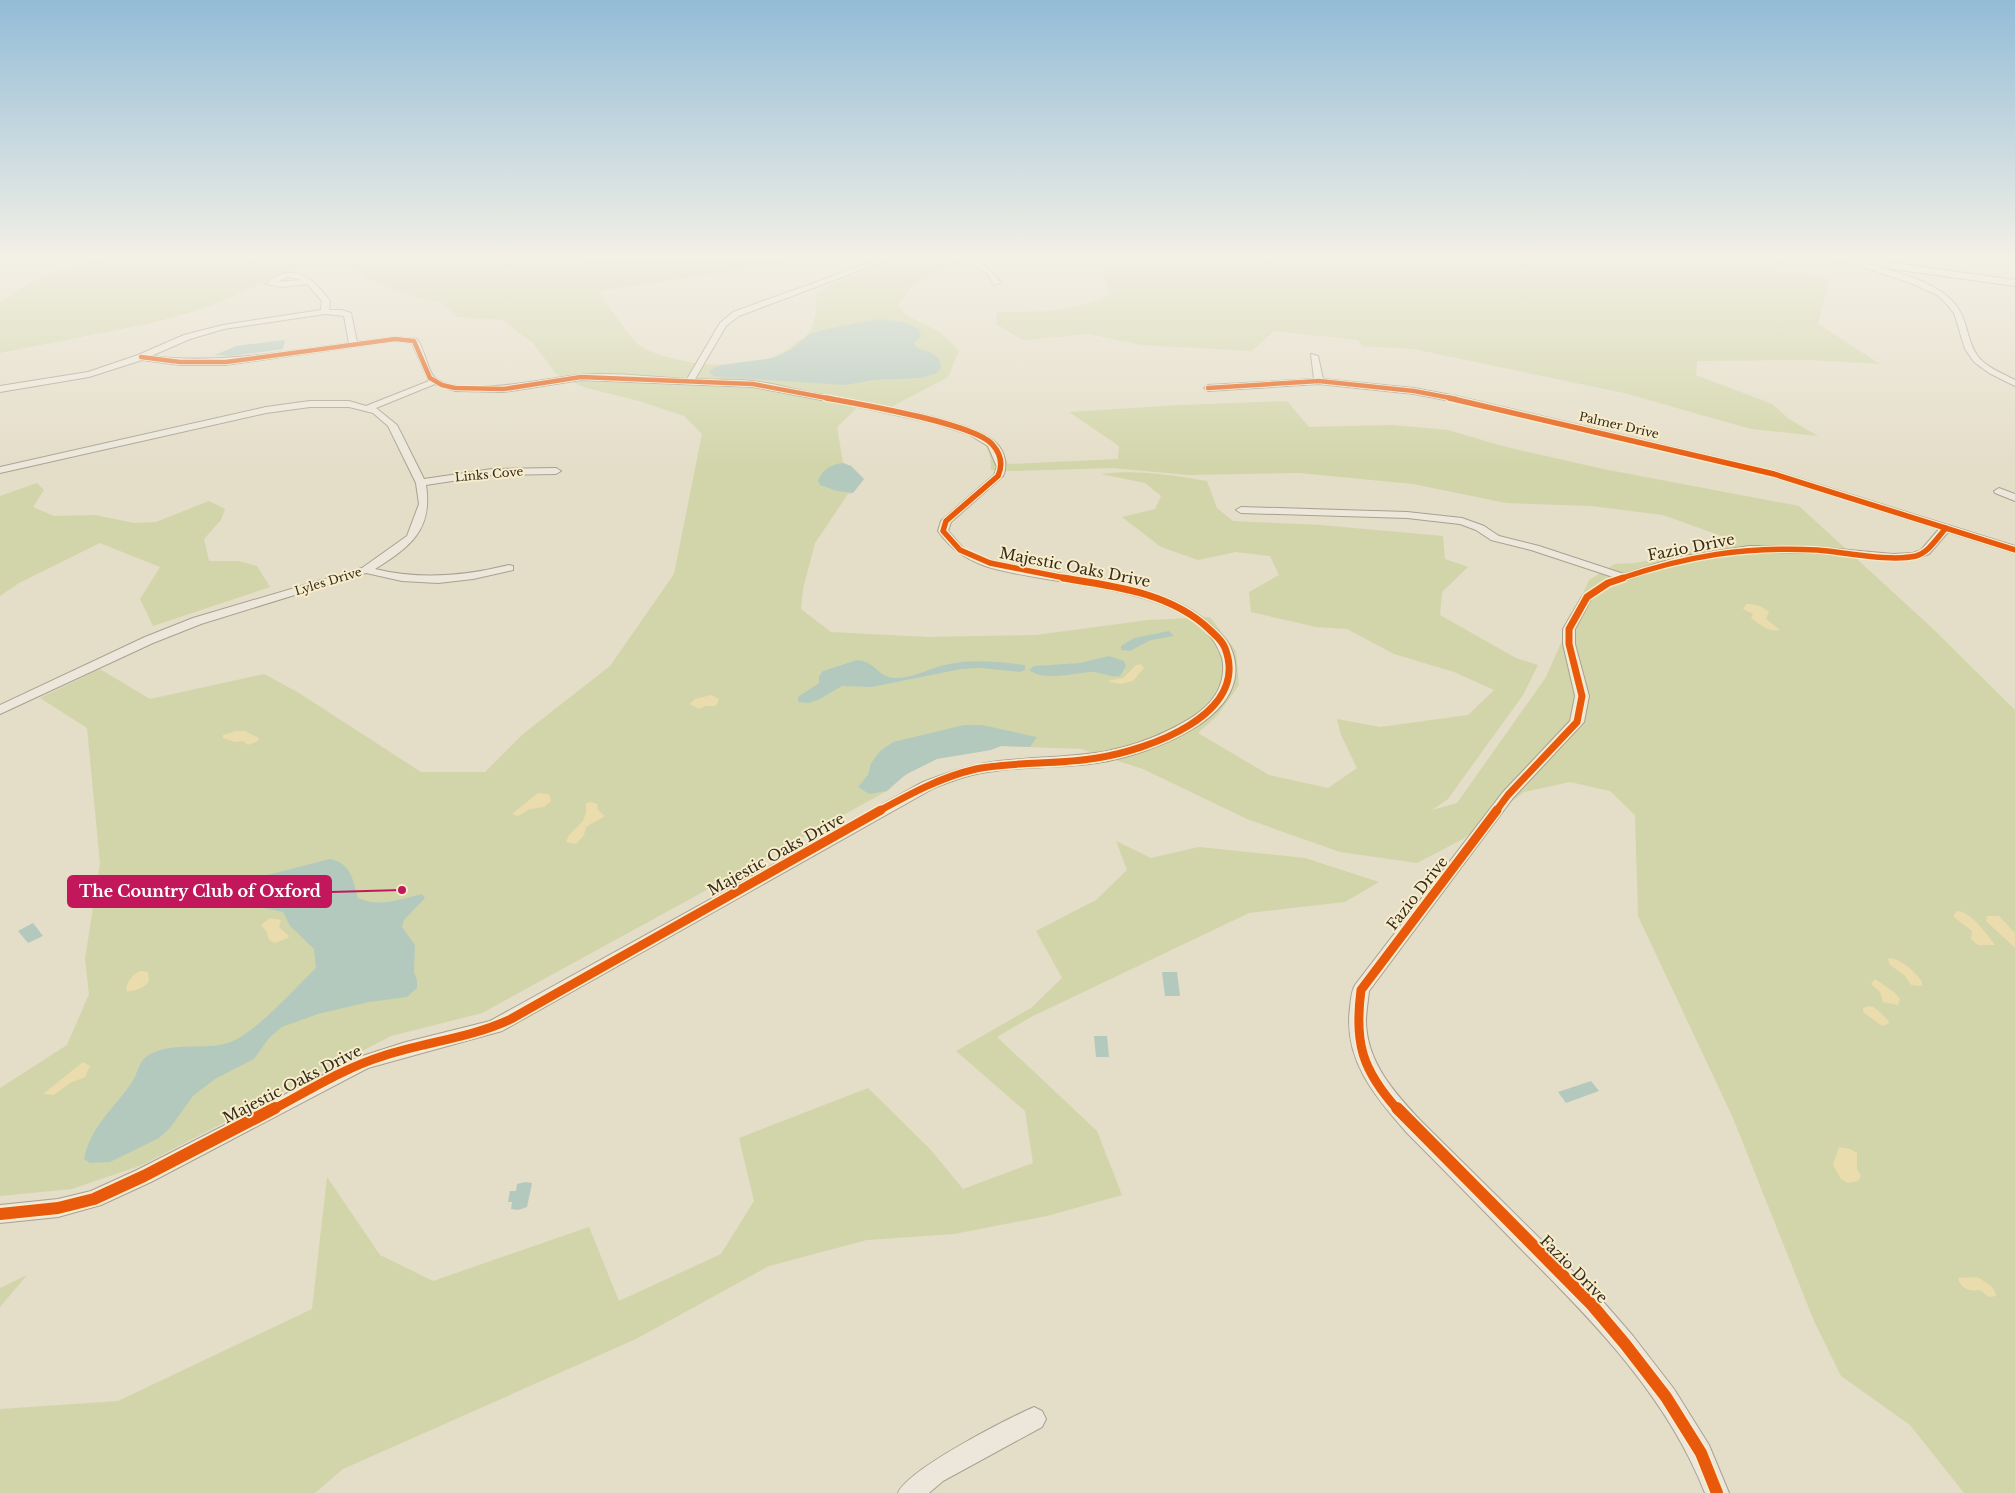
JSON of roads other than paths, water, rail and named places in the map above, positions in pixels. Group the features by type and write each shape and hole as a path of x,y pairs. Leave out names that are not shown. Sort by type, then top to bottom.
{"street":[{"path":"0,390 89,374 141,357 202,332 221,328"},
{"path":"350,328 352,344"},
{"path":"690,381 721,328"},
{"path":"1964,328 1973,356 1979,362 2015,383"},
{"path":"141,357 180,362 226,362 269,358 388,339 414,341 418,346 430,378 436,381"},
{"path":"1314,356 1319,381"},
{"name":"Majestic Oaks Drive","path":"0,1214 58,1208 94,1199 144,1176 362,1063 389,1052 493,1027 804,853 942,780 986,768 1095,759 1120,754 1195,722 1216,706 1228,690 1231,674 1223,643 1197,619 1174,604 1151,595 1118,587 978,561 953,548 943,531 946,522 985,490 998,476 1002,467 997,451 982,437 935,421 792,390 752,384 580,377 484,390 455,388 436,381"},
{"path":"368,408 436,381"},
{"name":"Palmer Drive","path":"1208,388 1319,381 1456,399 1727,462 1803,482 2015,550"},
{"name":"Lyles Drive","path":"0,470 280,408 331,404 368,408 382,414 392,424 421,483 424,504 412,537 387,557 366,570 243,606 188,625 149,640 0,710"},
{"name":"Links Cove","path":"421,483 492,472 556,471"},
{"path":"1999,491 2015,498"},
{"path":"1241,510 1407,515 1462,521 1480,528 1495,538 1535,548 1623,577"},
{"name":"Fazio Drive","path":"1717,1493 1700,1453 1666,1397 1609,1325 1592,1305 1418,1132 1386,1096 1361,1052 1357,1022 1362,990 1394,944 1461,860 1508,795 1577,722 1582,696 1569,644 1570,630 1581,605 1587,597 1608,583 1678,560 1749,549 1816,550 1905,558 1925,552 1946,528"},
{"path":"366,570 402,578 448,579 487,574 510,568"},
{"path":"910,1493 935,1473 1034,1419"}],"place":[{"name":"The Country Club of Oxford","path":"402,890"}]}
